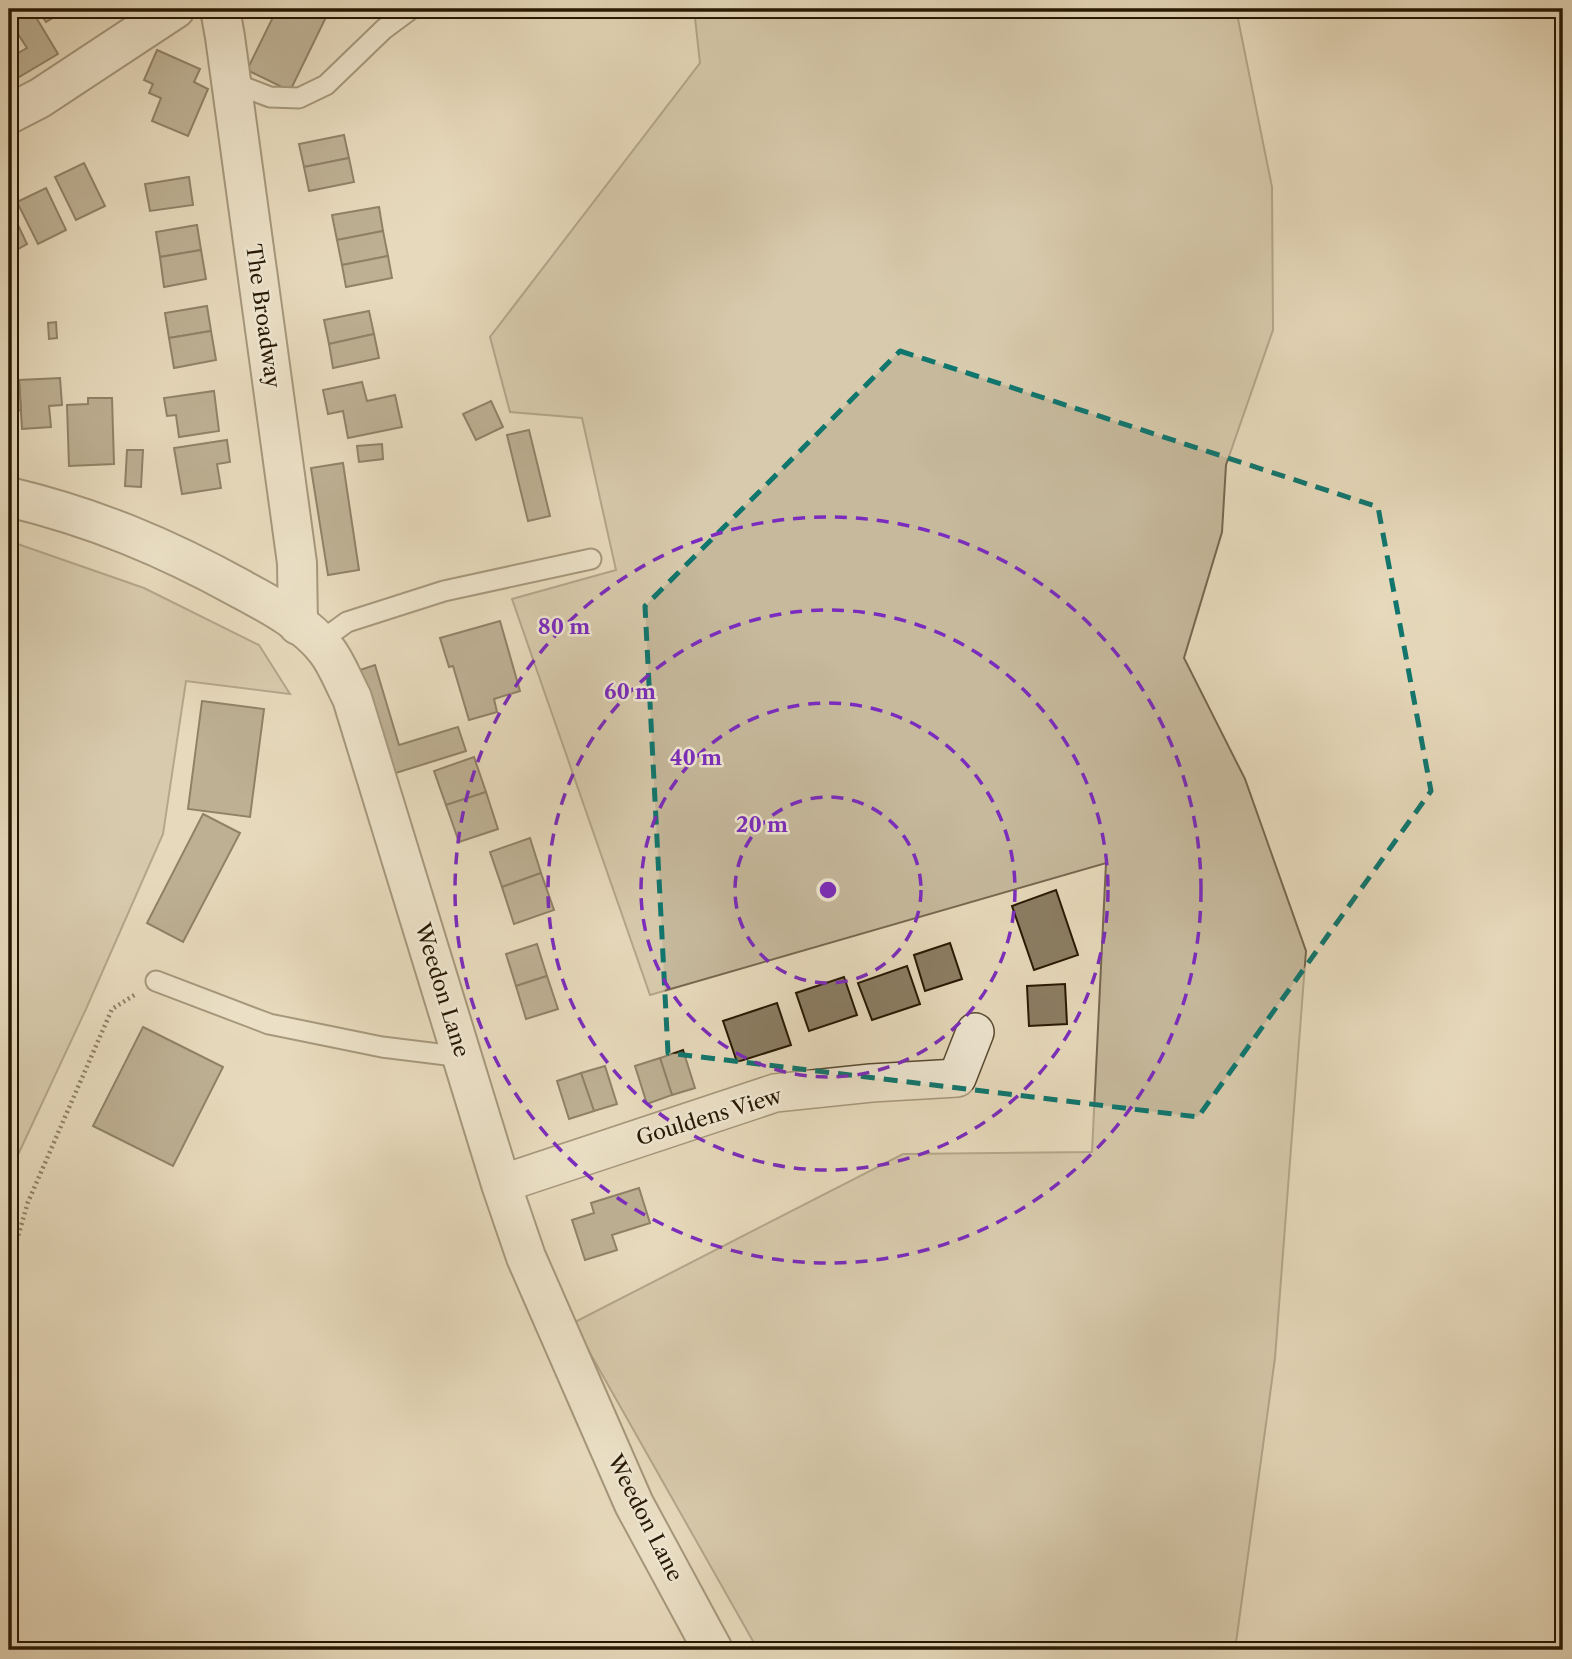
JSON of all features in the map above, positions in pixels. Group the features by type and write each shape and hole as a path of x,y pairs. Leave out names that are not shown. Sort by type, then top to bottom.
{"street":[{"path":"9,114 40,98 174,9"},
{"name":"The Broadway","path":"219,9 308,634"},
{"name":"Weedon Lane","path":"9,497 61,509 130,534 202,567 272,606 326,650 352,698 501,1184 526,1256 634,1504 713,1650"},
{"name":"Gouldens View","path":"501,1184 775,1093 957,1078 975,1032"}],"lane":[{"path":"231,82 270,97 299,98 326,85 384,29 411,9"},
{"path":"308,634 444,591 591,559"},
{"path":"156,981 269,1024 382,1048 463,1058"}],"path":[{"path":"9,1267 28,1202 112,1009 156,981"}],"highlighted area":[{"path":"900,351 1378,507 1431,791 1198,1117 668,1053 645,606"}],"shaded area":[{"path":"694,9 1236,9 1272,187 1273,330 1226,465 1222,532 1184,658 1245,779 1306,951 1275,1358 1235,1650 758,1650 573,1323 903,1154 1092,1152 1106,863 650,995 512,599 616,570 582,418 510,412 490,337 700,63"},
{"path":"9,541 144,588 259,645 290,694 186,681 163,834 9,1174"}],"building":[{"path":"9,9 31,9 58,54 9,83 9,58 27,48 9,20"},
{"path":"37,9 68,9 46,22"},
{"path":"277,9 330,9 290,91 247,70"},
{"path":"157,50 200,69 194,82 208,89 188,136 152,121 161,98 149,93 153,84 144,80"},
{"path":"344,135 349,158 304,167 299,144"},
{"path":"349,158 354,182 309,191 304,167"},
{"path":"84,163 105,206 76,220 55,177"},
{"path":"189,177 193,205 150,211 145,184"},
{"path":"46,188 66,230 38,244 17,202"},
{"path":"9,206 27,244 9,254"},
{"path":"379,207 383,231 337,240 332,215"},
{"path":"197,225 201,250 160,257 156,232"},
{"path":"383,231 388,256 342,265 337,240"},
{"path":"201,250 206,279 164,287 160,257"},
{"path":"388,256 392,278 346,287 342,265"},
{"path":"207,306 211,331 169,338 165,313"},
{"path":"369,311 374,334 329,344 324,320"},
{"path":"56,322 57,338 49,339 48,323"},
{"path":"211,331 216,360 174,368 169,338"},
{"path":"374,334 379,358 333,368 329,344"},
{"path":"60,378 62,405 49,406 51,427 22,429 19,380"},
{"path":"9,379 19,380 21,410 10,411 11,430 9,430"},
{"path":"362,382 367,401 395,395 402,427 348,438 343,411 328,414 323,390"},
{"path":"214,391 219,431 179,437 176,415 167,416 164,398"},
{"path":"88,398 112,398 114,464 69,466 67,405 88,404"},
{"path":"491,401 503,427 476,440 463,414"},
{"path":"529,430 550,516 528,521 507,435"},
{"path":"227,440 230,462 217,464 221,488 182,494 174,448"},
{"path":"382,444 383,459 359,462 357,446"},
{"path":"127,450 143,450 141,487 125,486"},
{"path":"343,463 359,570 328,575 311,468"},
{"path":"500,621 520,691 494,699 497,712 469,720 453,666 449,667 440,638"},
{"path":"375,665 399,745 458,727 466,751 383,777 351,673"},
{"path":"202,701 264,709 250,817 188,809"},
{"path":"474,757 486,792 446,805 434,771"},
{"path":"486,792 498,829 459,842 446,805"},
{"path":"203,814 240,833 183,942 147,923"},
{"path":"530,838 541,873 502,887 490,852"},
{"path":"541,873 554,910 514,924 502,887"},
{"path":"1056,890 1078,955 1034,970 1012,906"},
{"path":"950,943 962,979 925,991 914,955"},
{"path":"537,944 547,976 516,986 506,954"},
{"path":"907,966 920,1004 872,1020 858,983"},
{"path":"547,976 558,1009 526,1019 516,986"},
{"path":"844,977 857,1015 809,1031 796,993"},
{"path":"1065,984 1067,1024 1029,1026 1027,986"},
{"path":"777,1003 791,1045 737,1062 723,1021"},
{"path":"143,1027 223,1067 173,1166 93,1126"},
{"path":"683,1050 695,1088 672,1095 660,1058"},
{"path":"660,1058 672,1095 647,1104 635,1066"},
{"path":"605,1066 617,1104 594,1111 581,1073"},
{"path":"581,1073 594,1111 569,1119 557,1081"},
{"path":"639,1188 650,1223 612,1235 617,1250 585,1260 572,1220 594,1213 591,1203"}]}
